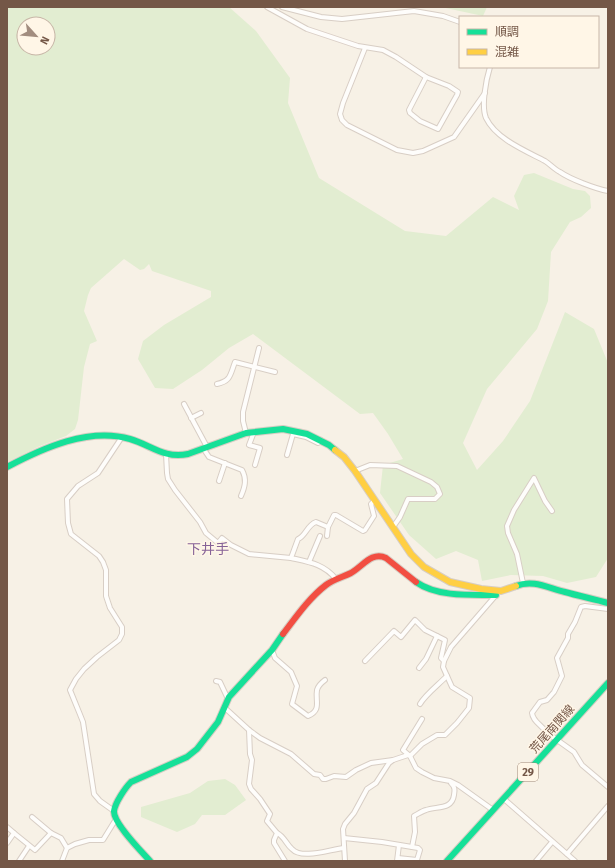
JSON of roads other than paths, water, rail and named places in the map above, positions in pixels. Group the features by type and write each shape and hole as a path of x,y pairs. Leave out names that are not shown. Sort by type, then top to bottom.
{"street":[{"path":"267,7 307,29 336,40 366,48 383,50 426,77 449,86 458,92 438,129 420,121 410,113 409,110 426,77"},
{"path":"282,7 321,18 342,19 414,11 443,16 459,22"},
{"path":"366,48 343,103 340,114 342,120 347,125 397,150 408,153 418,152 452,138 485,92"},
{"path":"490,68 484,101 486,118 494,129 520,149 547,162 559,172 571,179 608,191"},
{"path":"246,433 243,420 244,412 258,348"},
{"path":"217,384 226,381 230,377 235,362 275,372"},
{"path":"184,404 192,418 209,457 239,468 244,474 245,486 241,496"},
{"path":"192,418 201,413"},
{"path":"7,467 26,457 65,442 96,436 122,437 131,439 166,454 178,456 188,454 246,433 283,429 307,434 337,451 355,471 411,554 424,567 450,582 499,593"},
{"path":"254,432 249,445 260,448 255,465"},
{"path":"287,455 293,434 306,437 318,443 320,440"},
{"path":"114,810 100,801 94,794 80,712 70,690 84,668 119,640 122,634 122,627 110,608 106,596 106,570 100,556 71,534 68,523 67,499 78,486 98,473 122,437"},
{"path":"166,454 168,479 211,538 218,543 222,538 248,554 291,558 309,562 329,571 336,579"},
{"path":"219,481 225,463"},
{"path":"355,471 370,465 397,466 432,482 440,490 440,494 435,499 408,499 400,517 393,527"},
{"path":"523,583 517,554 508,533 507,526 514,510 534,478 545,501 552,511"},
{"path":"327,536 328,527 334,515 363,531 366,530 374,516 371,504 374,500"},
{"path":"291,558 298,539 301,538 312,523 316,522 328,527"},
{"path":"309,562 320,536"},
{"path":"150,861 122,829 116,819 114,810 124,789 131,782 187,757 197,749 218,722 229,697 272,650 300,611 320,590 336,579 351,573 374,556 378,555 386,558 424,588 434,591 467,595 499,593 523,583 540,584 564,592 608,603"},
{"path":"225,708 260,738 291,754 314,774 320,775 326,780 334,776 346,777 356,770 371,763 409,756 422,744 437,735 445,734 457,723 469,708 470,698 452,687 442,667 451,647 499,593"},
{"path":"608,609 585,606 581,607 568,634 568,638 557,658 562,676 554,692 547,700 540,702 532,713 535,721 556,740 574,752 582,765 608,787"},
{"path":"365,661 394,631 401,637 415,620 425,630 445,640 441,658 444,661"},
{"path":"419,668 426,659 437,636"},
{"path":"272,650 275,658 291,672 297,686 292,704 308,716 315,711 317,707 317,689 325,680"},
{"path":"420,704 424,697 437,687 446,676"},
{"path":"216,681 220,682 228,700"},
{"name":"荒尾南関線","path":"447,861 608,683"},
{"path":"422,720 403,750 409,756 416,768 434,778 450,781 458,785 494,810"},
{"path":"249,730 250,754 252,760 249,784 251,789 270,814 267,821 277,833 281,834 296,852 318,853 344,848"},
{"path":"345,861 344,829 348,819 354,813 367,789 376,782 393,760"},
{"path":"412,847 415,832 414,816 426,810 449,805 454,800 455,790 450,781"},
{"path":"504,799 575,861"},
{"path":"567,854 608,806"},
{"path":"32,817 51,833 61,838 67,848"},
{"path":"62,861 67,848 88,840 103,840 116,819"},
{"path":"7,827 35,850 51,833"},
{"path":"7,843 14,833"},
{"path":"277,833 274,843 285,861"},
{"path":"344,838 382,842 400,845 418,848 420,850 417,860 397,859 400,845"},
{"path":"536,861 552,842"},
{"path":"19,861 29,846"}],"district":[{"name":"下井手","path":"208,549"}]}
